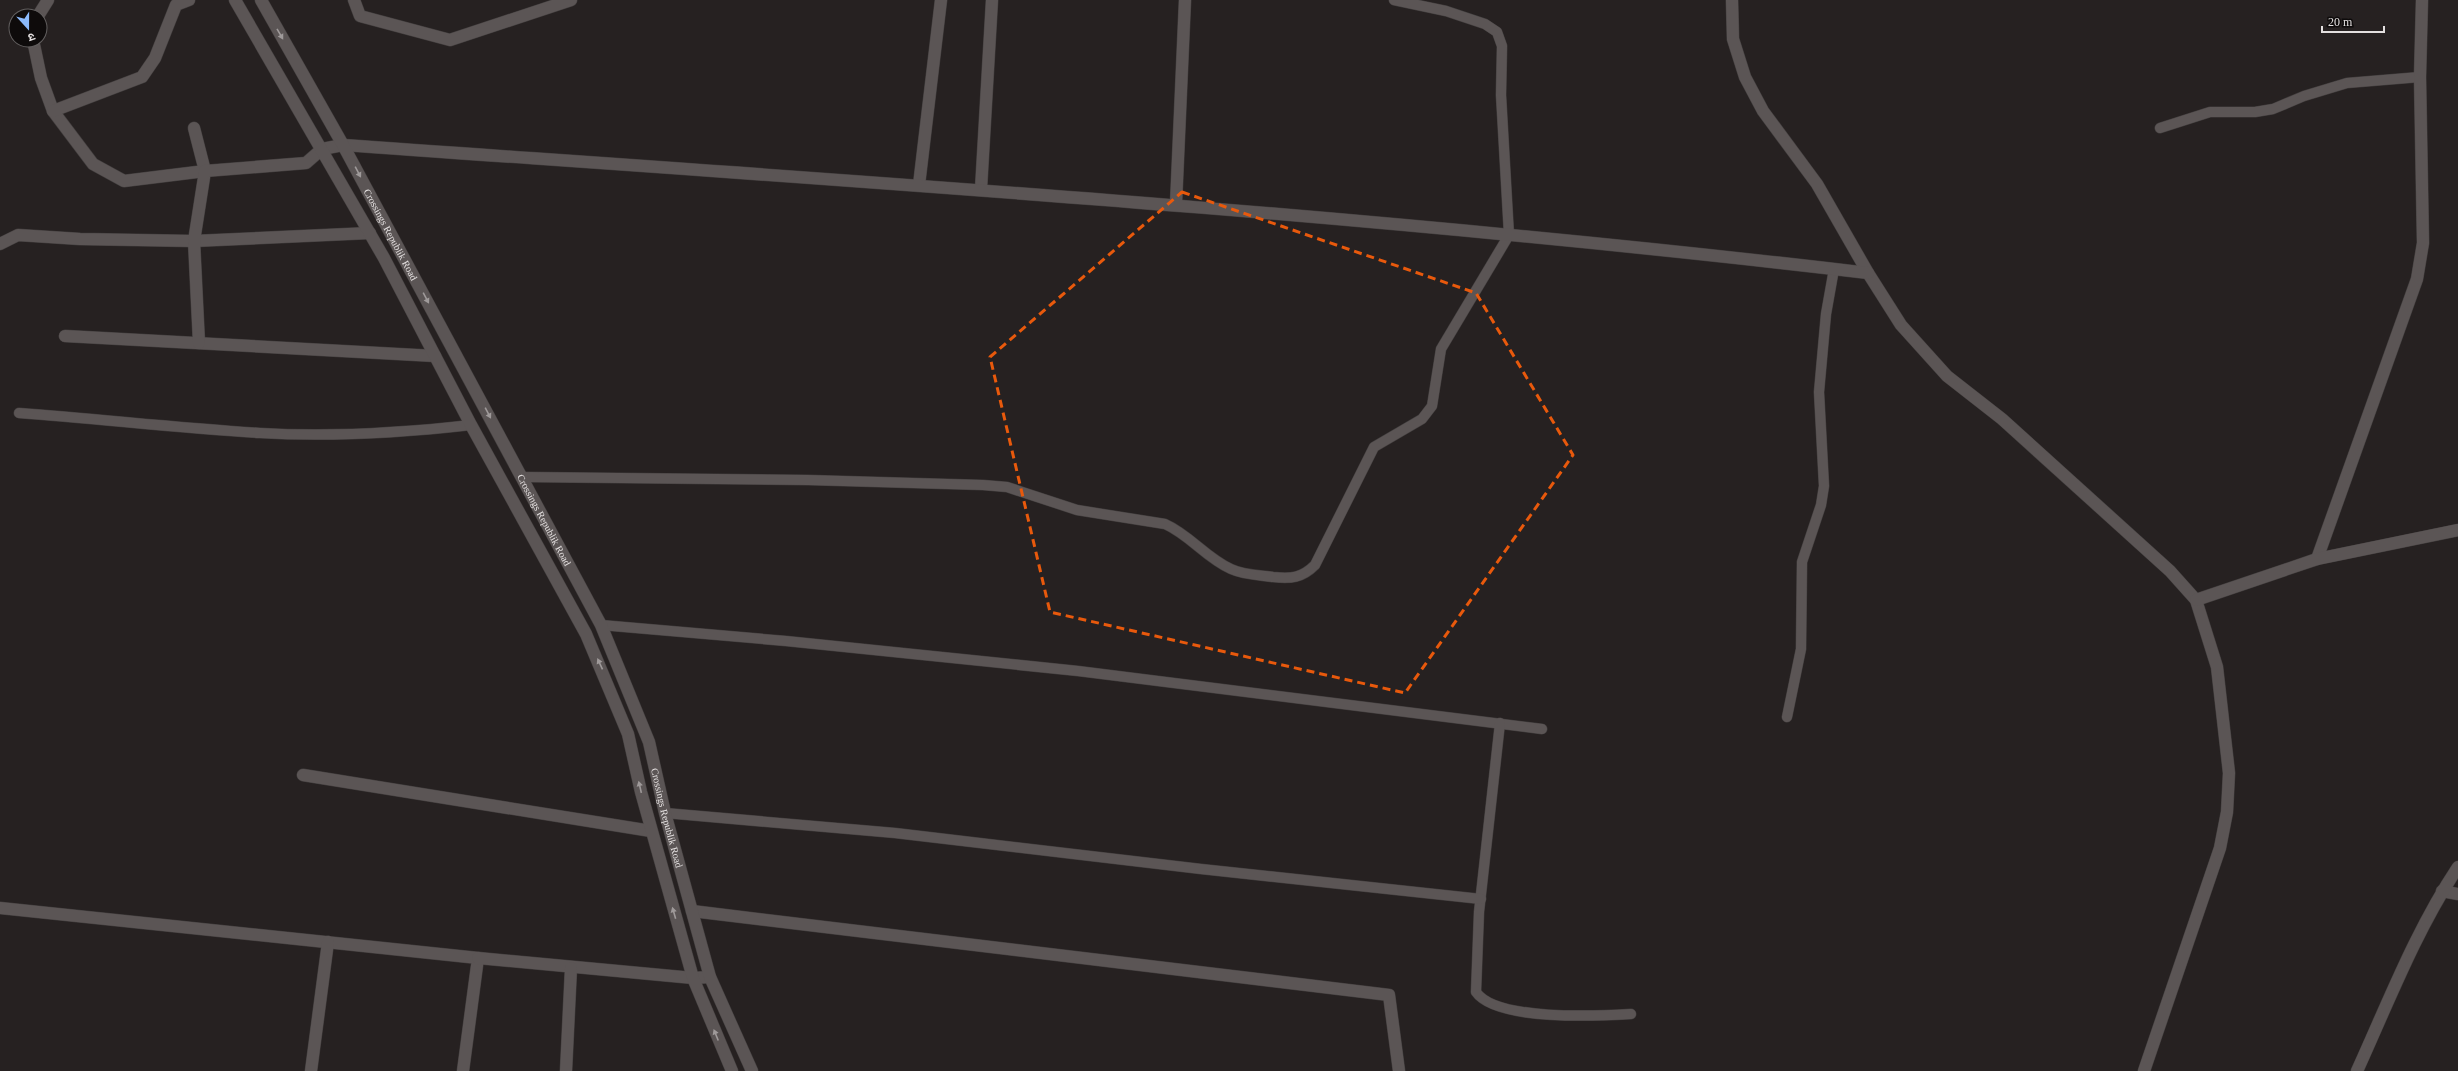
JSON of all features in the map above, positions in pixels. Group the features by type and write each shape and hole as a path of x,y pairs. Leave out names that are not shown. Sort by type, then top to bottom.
{"street":[{"path":"53,111 142,77 155,58 176,5 189,0"},
{"path":"235,0 370,233 471,425 548,562 609,685 628,734 651,831 693,978 732,1071"},
{"name":"Crossings Republik Road","path":"261,0 343,144 523,477 601,625 649,742 665,813 710,977 752,1071"},
{"path":"354,0 360,16 450,40 571,0"},
{"path":"919,185 941,0"},
{"path":"981,189 992,0"},
{"path":"1176,204 1185,0"},
{"path":"1732,0 1733,39 1745,77 1763,111 1817,184 1868,273 1901,324 1947,376 2008,424 2170,571 2196,600 2217,667 2228,773 2227,812 2220,848 2144,1071"},
{"path":"2317,558 2417,279 2423,243 2420,77 2422,0"},
{"path":"34,48 41,78 53,111 93,164 124,181 306,163 322,149 343,144 1176,204 1509,235 1868,273"},
{"path":"194,128 205,172 194,241 199,343"},
{"path":"0,244 18,235 80,239 194,241 370,233"},
{"path":"65,336 435,356"},
{"path":"2196,600 2317,558 2458,530"},
{"path":"303,775 651,831"},
{"path":"2357,1071 2442,891 2458,867"},
{"path":"2442,891 2458,894"},
{"path":"0,908 572,968 693,978 710,977"},
{"path":"692,911 1389,995 1399,1071"},
{"path":"311,1071 328,942"},
{"path":"462,1071 478,958"},
{"path":"566,1071 572,968"}],"lane":[{"path":"523,477 808,480 1007,487 1077,510 1165,524 1174,528 1230,569 1242,573 1294,578 1307,573 1315,565 1374,447 1422,419 1432,406 1441,349 1509,235 1501,95 1502,46 1497,32 1485,24 1453,13 1394,0"},
{"path":"2160,128 2210,112 2255,112 2272,109 2324,89 2347,83 2420,77"},
{"path":"1787,717 1801,649 1802,562 1821,505 1824,486 1819,392 1826,314 1834,269"},
{"path":"19,413 261,433 397,432 471,425"},
{"path":"601,625 786,641 1078,671 1542,729"},
{"path":"1500,724 1481,899 1475,985 1476,992 1480,998 1487,1003 1530,1013 1583,1016 1631,1014"},
{"path":"665,813 895,833 1201,869 1481,899"}],"highlighted area":[{"path":"1182,192 1476,293 1573,455 1405,693 1050,612 990,357"}]}
